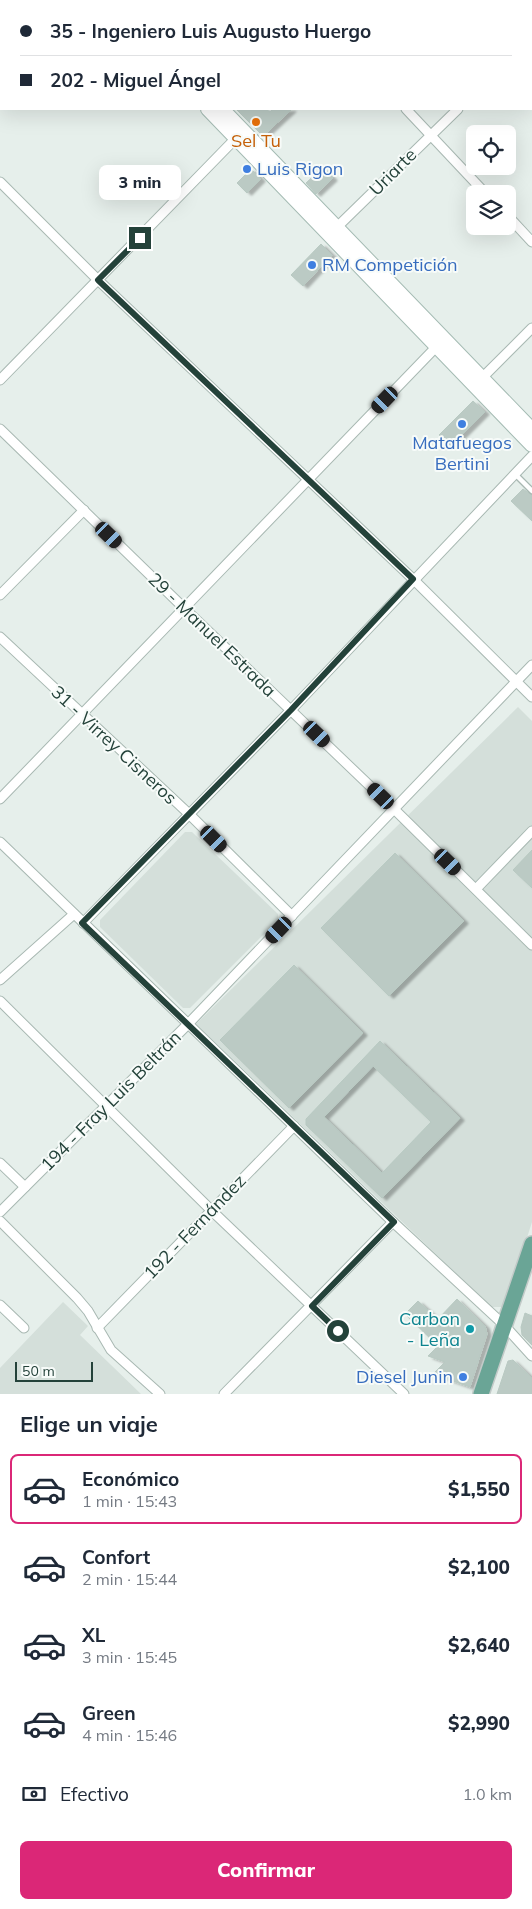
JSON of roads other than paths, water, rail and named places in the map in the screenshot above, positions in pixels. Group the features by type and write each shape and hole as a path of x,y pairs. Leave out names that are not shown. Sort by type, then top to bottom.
{"main road":[{"path":"209,110 239,134 440,343 532,445"},
{"path":"223,110 239,134"},
{"path":"440,343 482,378 532,430"},
{"path":"481,1394 532,1244"}],"street":[{"path":"407,110 477,185"},
{"name":"Uriarte","path":"333,232 457,110"},
{"path":"0,380 239,134"},
{"path":"0,182 98,280 413,579 532,697"},
{"path":"516,225 532,242"},
{"path":"482,378 532,328"},
{"path":"0,799 440,343"},
{"name":"29 - Manuel Estrada","path":"0,429 394,809 532,945"},
{"path":"82,923 291,710 413,579 532,456"},
{"path":"0,595 84,510"},
{"name":"31 - Virrey Cisneros","path":"0,637 188,813 292,916"},
{"name":"194 - Fray Luis Beltrán","path":"0,1212 188,1024 532,665"},
{"path":"476,889 532,831"},
{"path":"0,842 82,923 504,1326 532,1356"},
{"path":"0,980 74,914"},
{"path":"0,1001 211,1210 404,1394"},
{"name":"192 - Fernández","path":"97,1328 294,1126"},
{"path":"0,1163 25,1187"},
{"path":"0,1221 77,1298 88,1311 110,1350 160,1394"},
{"path":"224,1394 394,1222"},
{"path":"0,1305 24,1328"}],"lane":[{"path":"515,474 532,492"}],"place":[{"name":"Sel Tu","path":"256,122"},
{"name":"Luis Rigon","path":"247,169"},
{"name":"RM Competición","path":"312,265"},
{"name":"Matafuegos Bertini","path":"462,424"},
{"name":"Carbon - Leña","path":"470,1329"},
{"name":"Diesel Junin","path":"463,1377"}]}
